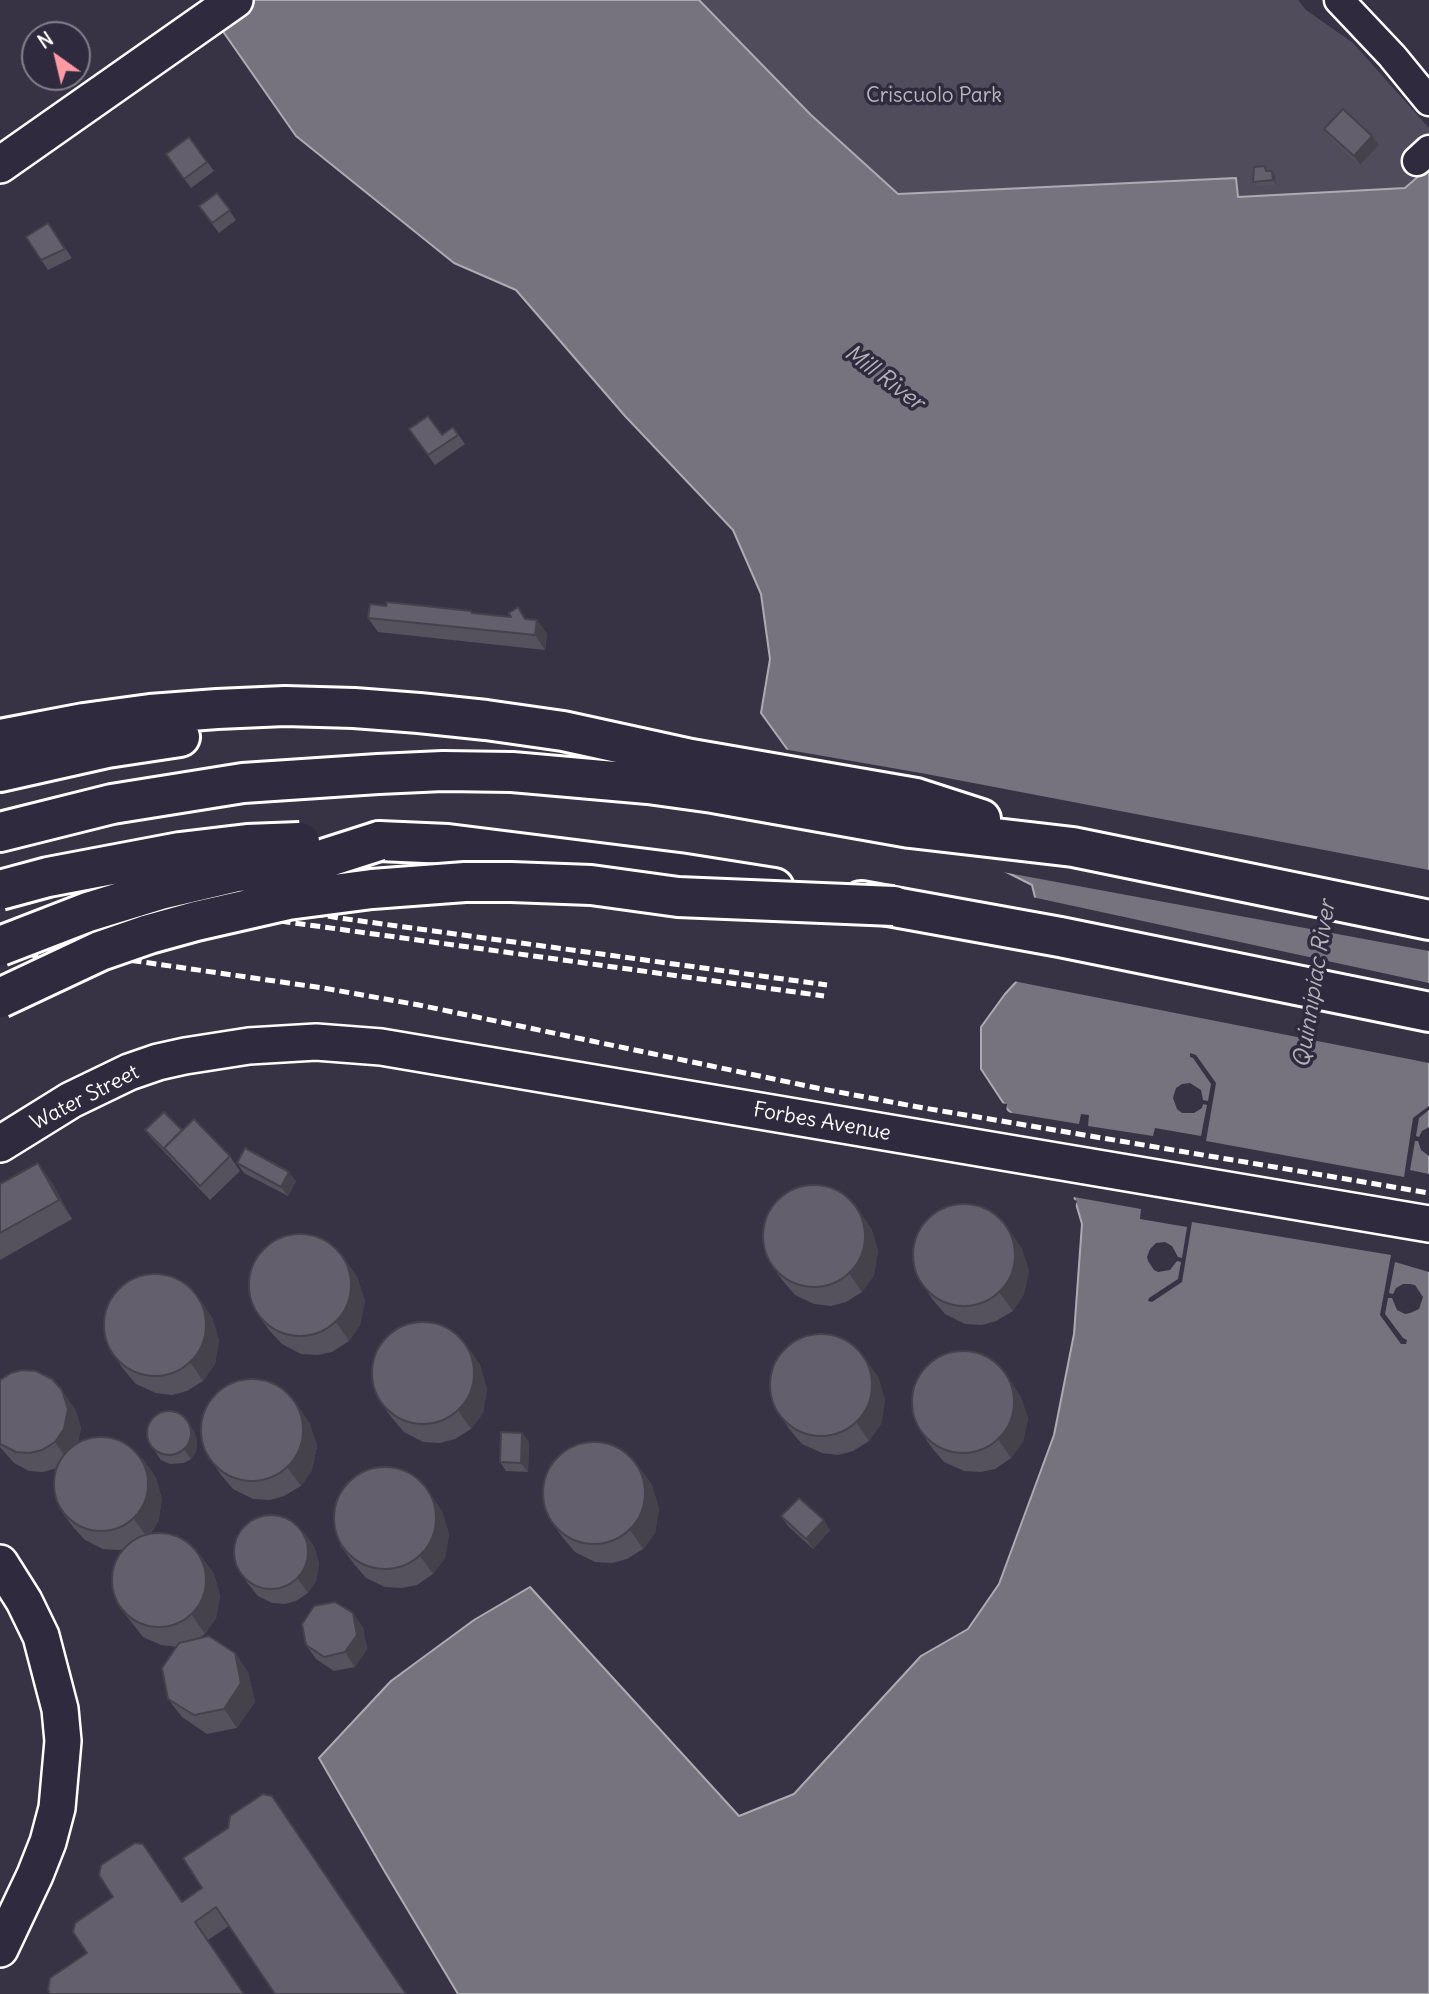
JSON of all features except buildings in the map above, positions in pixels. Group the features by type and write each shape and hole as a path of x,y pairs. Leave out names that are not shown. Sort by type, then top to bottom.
{"highway":[{"path":"0,739 84,723 218,709 367,709 486,720 563,731 691,759 916,799 1073,847"},
{"path":"0,772 65,756 149,741 233,732 319,728 464,734 691,759"},
{"path":"0,832 111,804 243,783 471,771 580,776 713,793 910,828 1073,847 1429,920"},
{"path":"0,890 48,877 180,852 247,844 379,841 448,844 624,866 894,906 1429,1012"},
{"path":"0,946 75,916 160,890 237,872 301,866 379,841"},
{"path":"0,998 100,951 173,927 288,900 372,889 466,882 524,882 591,885 678,897 894,906"}],"main road":[{"path":"0,165 235,0"},
{"name":"Forbes Avenue","path":"214,1051 316,1042 381,1047 1429,1224"},
{"name":"Water Street","path":"0,1144 71,1100 129,1072 165,1060 214,1051"},
{"path":"0,1563 24,1601 41,1636 60,1709 63,1741 57,1808 48,1843 0,1949"}],"street":[{"path":"1339,0 1429,101"}],"green space":[{"name":"Criscuolo Park","path":"699,0 1298,0 1306,10 1353,43 1429,128 1429,167 1405,188 1237,197 1236,178 898,194 811,115"}],"water":[{"path":"201,0 699,0 811,115 898,194 1236,178 1238,197 1405,188 1429,167 1429,1994 458,1994 319,1758 391,1681 474,1620 530,1587 739,1816 794,1794 921,1656 968,1629 999,1584 1054,1435 1074,1334 1082,1224 1063,1159 1008,1110 981,1069 981,1027 1005,994 1029,968 1041,922 1032,885 800,767 761,713 770,659 761,594 733,530 625,416 516,290 454,263 296,136"}],"pier":[{"path":"783,749 1429,870 1429,951 997,871 798,770"},
{"path":"1032,897 1429,983 1429,1063 1013,981 1026,967 1037,922"},
{"path":"1190,1053 1196,1055 1216,1083 1206,1141 1404,1177 1413,1118 1429,1106 1429,1110 1419,1118 1416,1136 1419,1137 1422,1131 1429,1127 1429,1156 1421,1150 1418,1141 1415,1141 1410,1170 1429,1174 1429,1272 1395,1262 1389,1293 1393,1294 1396,1288 1403,1284 1410,1284 1415,1285 1423,1297 1419,1309 1405,1314 1397,1310 1392,1298 1388,1298 1385,1314 1407,1340 1406,1344 1401,1344 1380,1315 1391,1255 1192,1222 1182,1282 1152,1302 1148,1301 1178,1279 1181,1262 1177,1261 1170,1270 1158,1272 1148,1261 1150,1249 1156,1243 1165,1242 1182,1258 1187,1227 1140,1219 1141,1209 1074,1197 1077,1201 1074,1210 1059,1161 1006,1113 999,1103 1007,1104 1006,1112 1079,1124 1081,1114 1089,1115 1088,1126 1153,1136 1155,1128 1201,1136 1207,1105 1203,1104 1202,1108 1194,1113 1182,1113 1177,1109 1173,1098 1176,1088 1190,1083 1201,1090 1203,1100 1208,1101 1211,1084 1190,1057"}],"railway":[{"path":"0,871 287,922 824,996"},
{"path":"165,891 207,895 339,918 827,985"},
{"path":"0,932 27,942 94,955 323,988 419,1005 918,1107 1429,1193"},
{"path":"0,944 90,970"}],"water label":[{"name":"Mill River","path":"884,378"},
{"name":"Quinnipiac River","path":"1315,984"}]}
